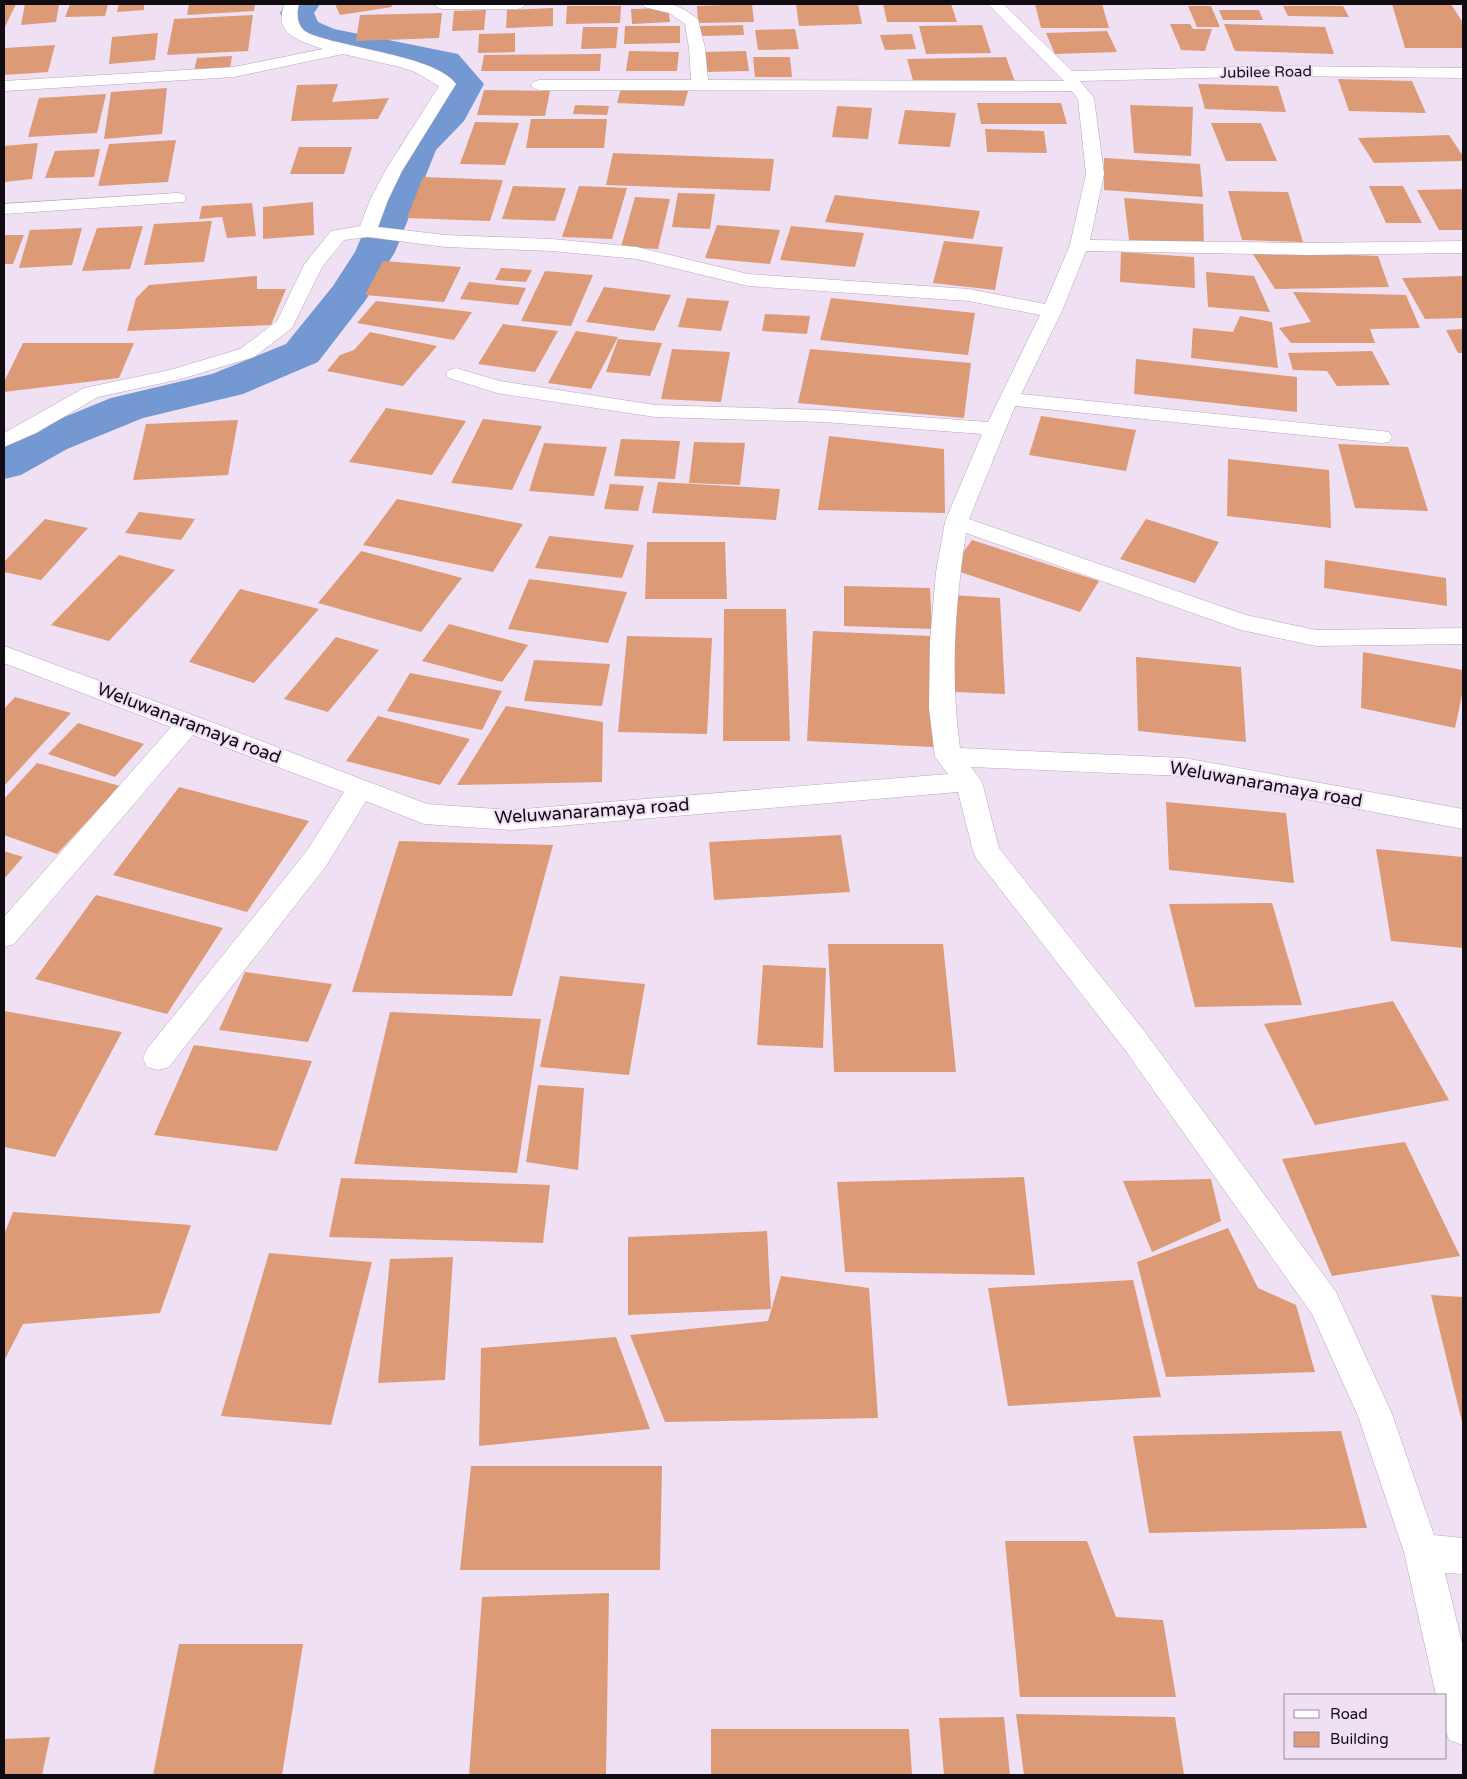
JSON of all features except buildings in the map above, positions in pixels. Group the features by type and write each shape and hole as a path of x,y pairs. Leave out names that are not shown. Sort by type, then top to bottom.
{"street":[{"path":"292,4 288,11 292,26 299,35 343,49 418,68 436,75 448,84 445,94 430,112 383,190 368,231"},
{"path":"442,4 518,4"},
{"path":"649,4 674,9 692,22 697,48 700,86"},
{"path":"995,4 1072,81 1086,98 1095,174 1079,245 1052,311 1008,398 956,522 948,572 942,641 942,708 948,757 969,782 986,851 1135,1041 1324,1303 1375,1414 1422,1552 1463,1726"},
{"path":"4,86 234,72 343,49"},
{"name":"Jubilee Road","path":"539,85 700,86 1072,81 1278,71 1461,78"},
{"path":"4,210 178,198"},
{"path":"4,440 29,429 91,392 174,375 247,353 285,324 313,265 338,235 368,231 445,241 552,245 637,253 741,279 969,296 1052,311"},
{"path":"1079,245 1309,249 1463,247"},
{"path":"456,374 497,387 655,410 824,416 996,429"},
{"path":"1008,398 1381,437"},
{"path":"956,522 1241,622 1316,638 1463,636"},
{"name":"Weluwanaramaya road","path":"4,654 360,788 424,814 511,820 969,782"},
{"path":"4,936 188,723"},
{"name":"Weluwanaramaya road","path":"948,757 1184,767 1463,819"},
{"path":"158,1058 316,859 360,788"},
{"path":"1422,1552 1463,1556"}],"waterway":[{"path":"4,465 51,439 127,408 227,384 302,353 350,292 375,252 419,146 451,113 466,84 446,61 324,37 304,28 297,13 303,4"}]}
